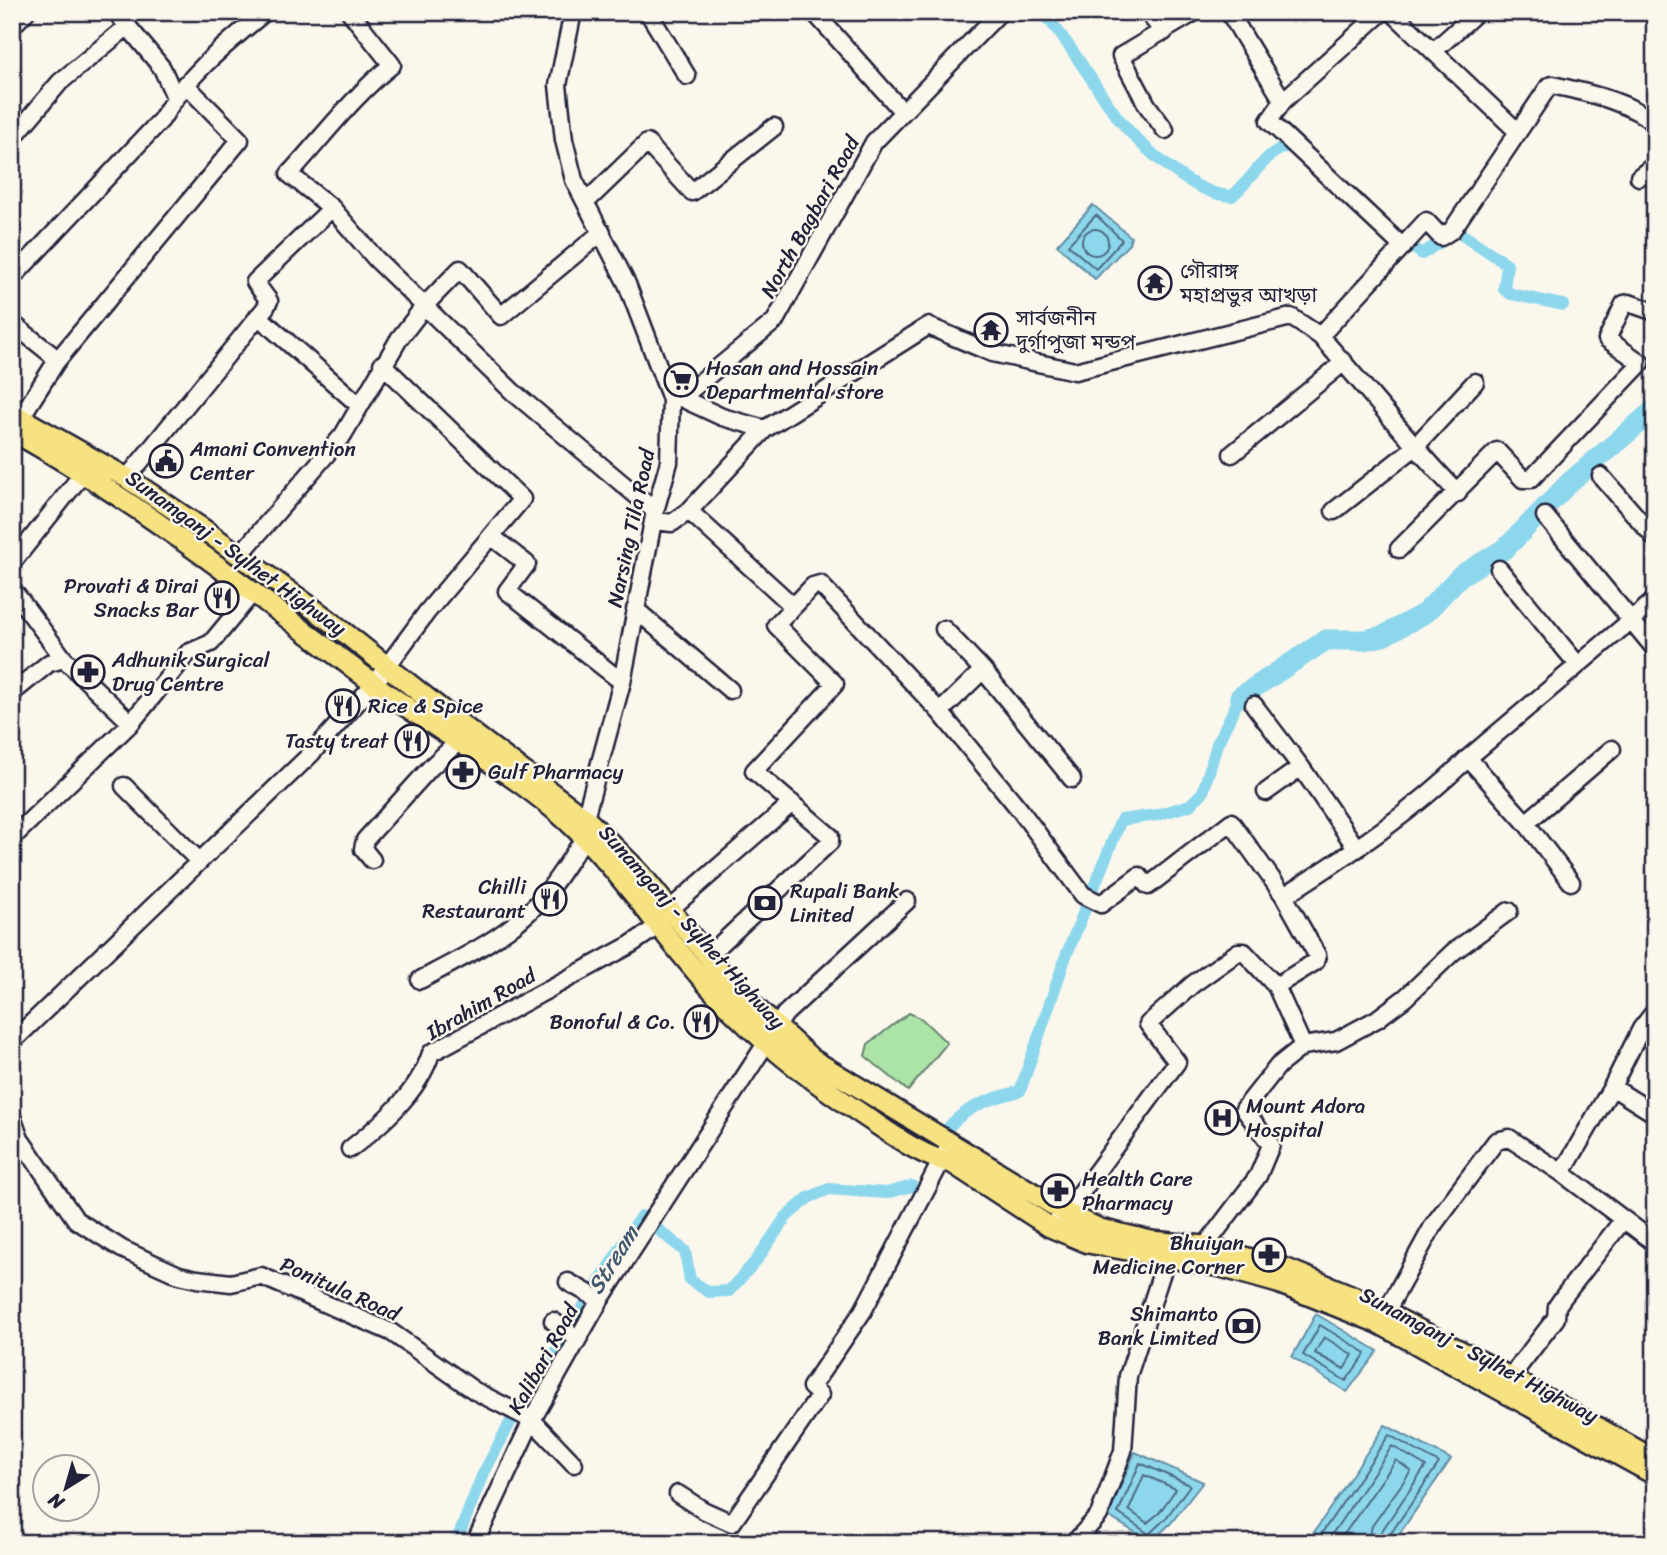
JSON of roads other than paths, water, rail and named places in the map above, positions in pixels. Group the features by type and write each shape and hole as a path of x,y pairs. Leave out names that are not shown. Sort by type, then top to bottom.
{"main road":[{"name":"Sunamganj - Sylhet Highway","path":"14,423 127,478 254,591 374,684 557,812 663,918 709,955 733,987 812,1059 945,1153 952,1163 1050,1227 1088,1243 1221,1267 1278,1283 1378,1323 1655,1475"},
{"name":"Sunamganj - Sylhet Highway","path":"14,423 84,472 239,556 387,665 585,818 640,873 663,918 714,992 767,1046 884,1129 945,1153 1100,1229 1151,1241 1205,1246 1287,1269 1386,1312 1655,1460"}],"street":[{"path":"12,26 26,12"},
{"path":"14,423 56,362 240,140 180,91 116,12"},
{"path":"350,12 392,65 367,83 338,121 289,174 332,208 376,258 513,392 655,516 672,523 689,511 765,429 928,326 992,353 1075,371 1291,317 1320,336 1414,448 1458,493"},
{"name":"Narsing Tila Road","path":"573,12 558,85 570,167 627,284 676,398 669,462 635,609 622,681 585,818"},
{"path":"648,12 687,76"},
{"path":"814,12 903,111"},
{"name":"North Bagbari Road","path":"676,398 775,321 874,142 1000,12"},
{"path":"1147,12 1164,32"},
{"path":"1164,130 1121,57 1195,12"},
{"path":"1228,12 1283,101"},
{"path":"1382,12 1283,101 1270,118 1271,124 1406,244"},
{"path":"1392,12 1435,50 1518,132"},
{"path":"1435,50 1477,12"},
{"path":"12,278 161,120 180,91 205,61 262,13"},
{"path":"12,139 60,82 128,26"},
{"path":"1320,336 1426,221 1441,237 1452,230 1549,86 1585,92 1645,115 1655,124"},
{"path":"587,201 647,143 692,192 774,127"},
{"path":"1639,177 1655,165"},
{"path":"127,478 269,301 256,282 332,208"},
{"path":"239,556 343,435 382,363 426,304 460,270 500,316 602,232"},
{"path":"1399,549 1458,493 1496,452 1523,479 1531,480 1641,363 1607,339 1624,304 1629,303 1655,312"},
{"path":"258,316 359,405"},
{"path":"12,323 51,354 56,362"},
{"path":"1232,454 1344,362"},
{"path":"12,1042 311,754 374,684 522,499 382,363"},
{"path":"1334,511 1414,448 1475,382"},
{"path":"676,398 722,417 765,429"},
{"path":"12,563 84,472"},
{"path":"1601,476 1655,538"},
{"path":"689,511 793,606"},
{"path":"1545,516 1655,649"},
{"path":"491,536 527,564 507,591 622,681"},
{"path":"1499,569 1578,665"},
{"path":"709,955 830,842 830,836 754,771 835,684 778,630 778,621 813,586 820,583 940,712 1020,810 1083,895 1101,904 1139,876 1148,886 1231,822 1284,896 1316,958 1276,986"},
{"path":"12,589 64,659 131,723"},
{"path":"12,838 131,723 188,653 211,643 254,591"},
{"path":"1284,896 1357,849 1437,789 1468,758 1655,600"},
{"path":"635,609 730,690"},
{"path":"944,629 983,670 1072,779"},
{"path":"12,693 50,663 64,659"},
{"path":"940,712 983,670"},
{"path":"1254,705 1301,767 1357,849"},
{"path":"372,860 363,849 365,840 431,767 457,743"},
{"path":"1526,822 1612,749"},
{"path":"1468,758 1526,822 1571,882"},
{"path":"1266,792 1301,767"},
{"path":"124,786 199,861"},
{"name":"Ibrahim Road","path":"350,1149 379,1126 402,1100 427,1066 432,1053 630,945 792,803"},
{"path":"420,980 485,945 516,922 539,902 584,839"},
{"name":"Kalibari Road","path":"475,1543 532,1420 600,1300 642,1232 767,1046 785,1014 907,901"},
{"path":"1205,1246 1210,1235 1258,1176 1271,1145 1244,1109 1278,1066 1303,1045 1336,1041 1377,1018 1405,998 1453,952 1509,911"},
{"path":"1050,1227 1066,1213 1177,1062 1148,1024 1193,984 1238,952 1244,952 1276,986 1303,1045"},
{"path":"1562,1173 1612,1087 1641,1029 1655,1010"},
{"path":"1612,1087 1655,1114"},
{"name":"Ponitula Road","path":"12,1117 20,1139 76,1220 122,1250 188,1277 231,1283 261,1276 391,1332 475,1391 532,1420 574,1464"},
{"path":"1386,1312 1434,1224 1496,1140 1509,1138 1562,1173 1651,1240"},
{"path":"678,1494 732,1523 820,1395 811,1387 863,1311 945,1153"},
{"path":"1509,1379 1556,1318 1557,1306 1564,1296 1623,1220"},
{"path":"1074,1543 1099,1515 1123,1451 1128,1376 1166,1259"},
{"path":"568,1282 600,1300"},
{"path":"551,1326 575,1344"}],"water":[{"path":"1093,205 1131,237 1129,244 1095,279 1057,245"},
{"path":"1316,1314 1378,1351 1347,1392 1292,1357"},
{"path":"1385,1425 1451,1459 1393,1543 1307,1543"},
{"path":"1135,1452 1203,1482 1171,1523 1151,1542 1108,1516"}],"waterway":[{"path":"1042,12 1118,118 1169,168 1202,188 1232,196 1270,156 1288,146 1299,145"},
{"path":"1400,238 1422,254 1457,231 1507,264 1504,289 1511,294 1563,305"},
{"path":"1240,697 1326,640 1364,640 1383,636 1425,613 1460,576 1506,548 1569,483 1655,409"},
{"path":"948,1128 972,1108 1020,1091 1066,956 1121,820 1157,815 1190,805 1203,792 1217,744 1240,697"},
{"name":"Stream","path":"456,1543 482,1476 510,1423 641,1216 685,1251 690,1280 709,1292 729,1291 756,1261 786,1217 808,1198 829,1189 887,1193 912,1186"}],"place":[{"name":"গৌরাঙ্গ মহাপ্রভুর আখড়া","path":"1155,283"},
{"name":"সার্বজনীন দুর্গাপুজা মন্ডপ","path":"991,330"},
{"name":"Hasan and Hossain Departmental store","path":"681,380"},
{"name":"Amani Convention Center","path":"166,461"},
{"name":"Provati & Dirai Snacks Bar","path":"222,598"},
{"name":"Adhunik Surgical Drug Centre","path":"88,672"},
{"name":"Rice & Spice","path":"343,706"},
{"name":"Tasty treat","path":"412,741"},
{"name":"Gulf Pharmacy","path":"463,772"},
{"name":"Chilli Restaurant","path":"550,899"},
{"name":"Rupali Bank Linited","path":"765,903"},
{"name":"Bonoful & Co.","path":"701,1022"},
{"name":"Mount Adora Hospital","path":"1222,1118"},
{"name":"Health Care Pharmacy","path":"1058,1191"},
{"name":"Bhuiyan Medicine Corner","path":"1269,1255"},
{"name":"Shimanto Bank Limited","path":"1243,1326"}]}
